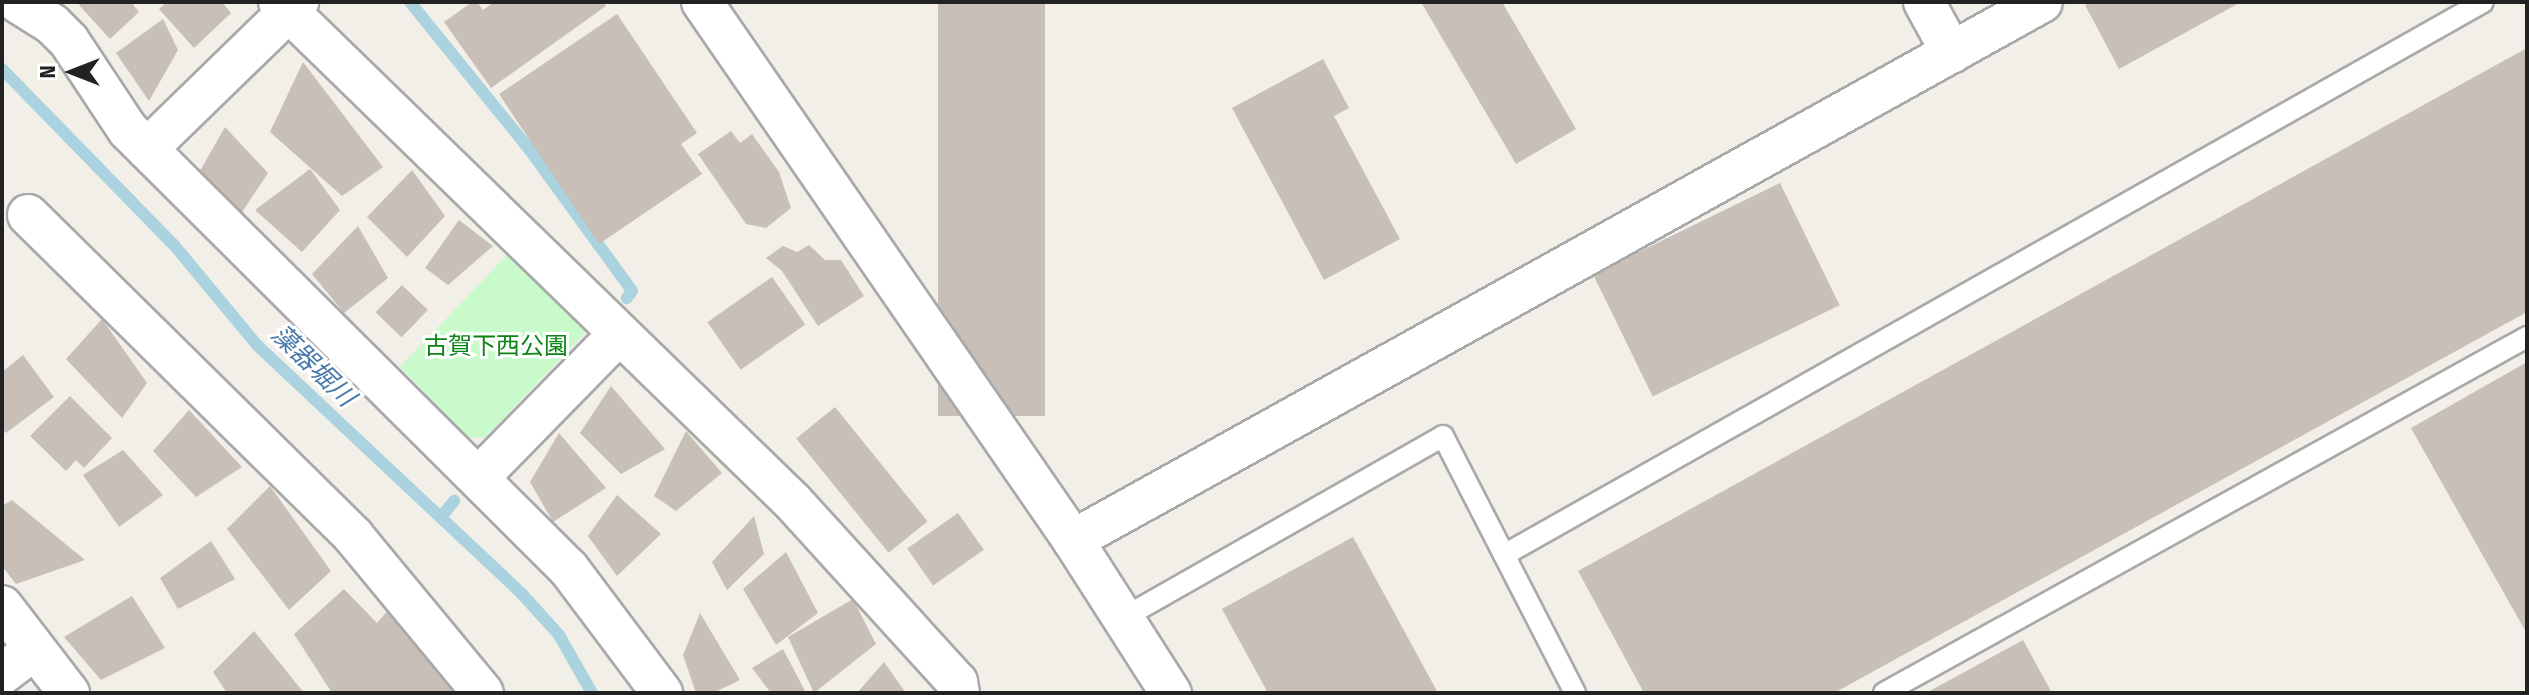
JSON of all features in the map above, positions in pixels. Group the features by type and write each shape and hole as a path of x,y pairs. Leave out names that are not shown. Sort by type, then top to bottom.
{"street":[{"path":"17,2 52,24 69,41 128,130 569,569 662,693"},
{"path":"702,2 1073,540 1171,693"},
{"path":"1924,2 1952,53"},
{"path":"1073,540 2042,2"},
{"path":"147,149 288,5 618,335 793,502 957,682 959,693"},
{"path":"28,215 354,537 483,693"},
{"path":"478,478 618,335"},
{"path":"2,606 69,693"},
{"path":"2,674 35,649"}],"lane":[{"path":"1504,555 2483,2"},
{"path":"1884,693 2527,337"},
{"path":"1123,618 1443,436 1575,693"}],"green space":[{"name":"古賀下西公園","path":"511,251 582,319 584,334 485,438 468,437 400,367"}],"building":[{"path":"81,2 131,2 139,12 110,39 79,5"},
{"path":"167,2 222,2 231,13 194,48 159,9"},
{"path":"472,2 477,2 483,10 494,2 603,2 606,6 491,88 444,22"},
{"path":"938,2 1045,2 1045,416 938,416"},
{"path":"1421,2 1502,2 1576,129 1516,164"},
{"path":"2091,2 2241,2 2119,69 2085,5"},
{"path":"617,14 697,133 681,144 702,174 599,244 499,94"},
{"path":"163,19 178,50 149,101 116,53"},
{"path":"2527,48 2527,312 1834,693 1644,693 1578,571"},
{"path":"1323,59 1349,108 1334,116 1400,239 1324,280 1232,108"},
{"path":"303,62 383,167 342,196 270,132"},
{"path":"225,127 268,173 238,218 197,176"},
{"path":"731,131 740,143 752,134 779,172 791,208 766,228 746,224 698,154"},
{"path":"310,169 340,210 302,252 255,210"},
{"path":"412,170 445,216 407,257 367,217"},
{"path":"1780,183 1840,305 1653,396 1593,274"},
{"path":"459,220 493,246 448,285 425,268"},
{"path":"358,226 388,278 344,313 312,274"},
{"path":"809,245 825,260 841,260 864,296 818,326 782,271 766,258 783,246 797,252"},
{"path":"772,277 805,325 741,370 707,322"},
{"path":"402,285 428,310 401,337 376,312"},
{"path":"102,319 147,383 122,418 66,359"},
{"path":"23,355 54,397 6,433 2,428 2,372"},
{"path":"2527,362 2527,634 2411,428"},
{"path":"611,386 665,449 621,474 580,433"},
{"path":"70,396 112,438 84,468 76,460 66,471 30,436"},
{"path":"835,407 928,521 889,553 796,438"},
{"path":"189,410 242,467 196,497 153,451"},
{"path":"686,431 722,473 676,511 654,496"},
{"path":"559,433 606,488 553,522 530,482"},
{"path":"123,450 163,495 119,527 83,475"},
{"path":"270,486 331,571 289,610 227,529"},
{"path":"617,495 661,534 617,576 588,536"},
{"path":"12,500 85,560 16,584 2,566 2,506"},
{"path":"958,513 984,550 933,585 907,549"},
{"path":"754,516 764,554 727,590 712,562"},
{"path":"1353,537 1438,693 1268,693 1222,609"},
{"path":"211,541 235,579 178,609 160,578"},
{"path":"786,552 818,613 776,645 743,589"},
{"path":"344,589 377,623 397,600 467,693 332,693 294,634"},
{"path":"132,596 165,648 101,680 64,637"},
{"path":"853,599 876,644 814,693 788,637"},
{"path":"700,613 740,680 713,693 696,693 683,655"},
{"path":"254,631 304,693 227,693 213,672"},
{"path":"2023,640 2052,693 1926,693"},
{"path":"783,649 806,693 771,693 752,668"},
{"path":"884,662 906,693 857,693"}],"waterway":[{"path":"410,2 529,149 632,291 627,298"},
{"name":"藻器堀川","path":"2,69 174,245 257,345 522,594 559,635 592,693"},
{"path":"441,517 454,501"}]}
